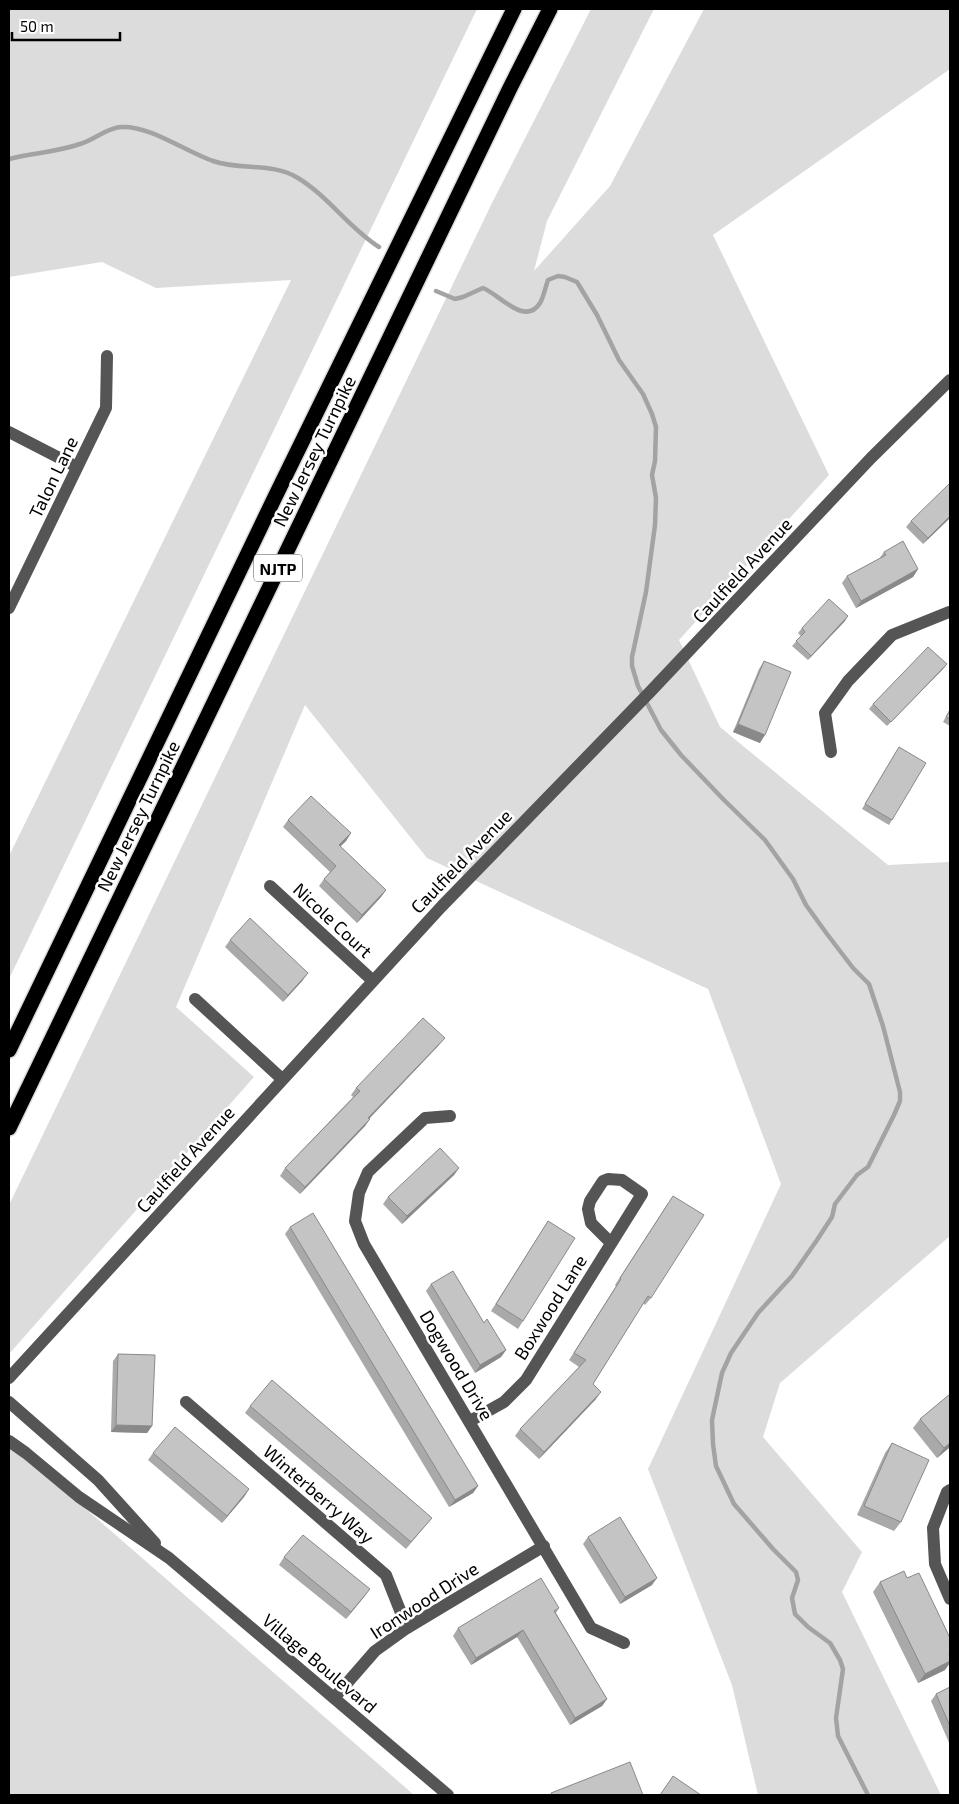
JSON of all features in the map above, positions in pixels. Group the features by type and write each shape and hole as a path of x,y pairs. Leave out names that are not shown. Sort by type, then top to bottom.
{"highway":[{"name":"New Jersey Turnpike","path":"9,1050 514,9"},
{"name":"New Jersey Turnpike","path":"9,1128 510,88 550,9"}],"street":[{"name":"Talon Lane","path":"9,608 106,408 106,356"},
{"name":"Caulfield Avenue","path":"9,1378 372,980 650,692 865,465 950,380"},
{"path":"9,432 78,467"},
{"path":"831,752 825,713 848,681 892,636 950,611"},
{"name":"Nicole Court","path":"270,886 372,980"},
{"path":"196,999 282,1079"},
{"name":"Dogwood Drive","path":"450,1116 425,1118 368,1172 359,1193 355,1221 364,1244 592,1628 624,1643"},
{"name":"Boxwood Lane","path":"470,1421 504,1402 526,1380 642,1194 622,1180 608,1179 604,1181 590,1201 588,1209 591,1222 611,1243"},
{"name":"Village Boulevard","path":"9,1402 98,1480 169,1558"},
{"name":"Winterberry Way","path":"186,1402 386,1575 407,1628"},
{"name":"Village Boulevard","path":"9,1441 79,1497 169,1558 448,1795"},
{"path":"950,1490 947,1492 933,1528 935,1564 950,1599"},
{"name":"Ironwood Drive","path":"334,1698 375,1651 407,1628 544,1546"}],"shaded area":[{"path":"9,9 477,9 9,979 9,856 291,280 156,288 102,262 9,277"},
{"path":"591,9 654,9 547,221 534,271 610,186 704,9 950,9 950,69 713,235 829,475 679,640 720,727 888,865 950,862 950,1236 780,1383 763,1437 862,1552 842,1592 941,1795 758,1795 732,1685 648,1469 781,1184 708,989 427,858 305,705 176,1007 254,1077 9,1354 9,1205 492,203"},
{"path":"9,1442 414,1795 9,1795"}],"building":[{"path":"950,483 950,516 928,538 911,521"},
{"path":"903,541 918,569 861,601 847,576 886,555 884,552"},
{"path":"829,599 848,616 811,656 796,641 805,632 802,628"},
{"path":"928,647 947,664 891,722 873,704"},
{"path":"764,661 791,672 765,735 738,724"},
{"path":"950,710 950,719 946,717"},
{"path":"899,747 926,763 892,820 865,804"},
{"path":"311,796 351,833 339,845 386,890 362,915 324,879 336,866 288,820"},
{"path":"250,918 308,973 288,995 230,940"},
{"path":"423,1018 445,1038 305,1187 285,1168 360,1091 356,1088"},
{"path":"440,1148 459,1168 407,1216 388,1197"},
{"path":"673,1196 704,1215 651,1298 648,1296 593,1384 601,1392 544,1452 520,1429 586,1360 574,1353"},
{"path":"313,1213 478,1486 455,1500 290,1227"},
{"path":"548,1221 575,1238 523,1321 496,1304"},
{"path":"453,1271 484,1323 487,1319 506,1350 480,1365 431,1284"},
{"path":"118,1354 155,1355 152,1426 116,1425"},
{"path":"272,1380 432,1518 411,1542 250,1406"},
{"path":"950,1394 950,1443 944,1448 920,1419"},
{"path":"175,1427 249,1489 227,1516 153,1453"},
{"path":"892,1443 929,1460 901,1522 864,1506"},
{"path":"620,1517 657,1578 625,1597 588,1537"},
{"path":"303,1535 370,1589 351,1612 284,1557"},
{"path":"904,1571 907,1578 919,1573 950,1638 950,1661 925,1674 880,1582"},
{"path":"541,1578 559,1608 554,1611 607,1699 575,1718 523,1630 476,1658 458,1628"},
{"path":"950,1687 950,1726 936,1694"},
{"path":"630,1762 643,1795 552,1795 551,1793"},
{"path":"673,1776 701,1795 660,1795"}],"waterway":[{"path":"9,159 71,147 116,128 143,130 213,161 235,166 267,168 288,173 320,194 358,231 379,247"},
{"path":"436,291 455,299 483,288 512,307 527,312 534,309 540,303 548,280 558,276 577,282 597,315 619,360 643,394 656,427 655,461 652,475 656,498 655,525 646,592 632,657 632,666 638,686 661,730 681,755 765,840 793,879 806,905 853,968 869,984 883,1026 900,1092 900,1101 894,1115 868,1167 857,1175 835,1204 832,1217 792,1276 758,1313 731,1353 722,1373 712,1420 716,1466 734,1504 796,1572 798,1580 792,1598 795,1614 808,1627 830,1643 840,1660 843,1669 836,1718 838,1736 868,1795"}]}
